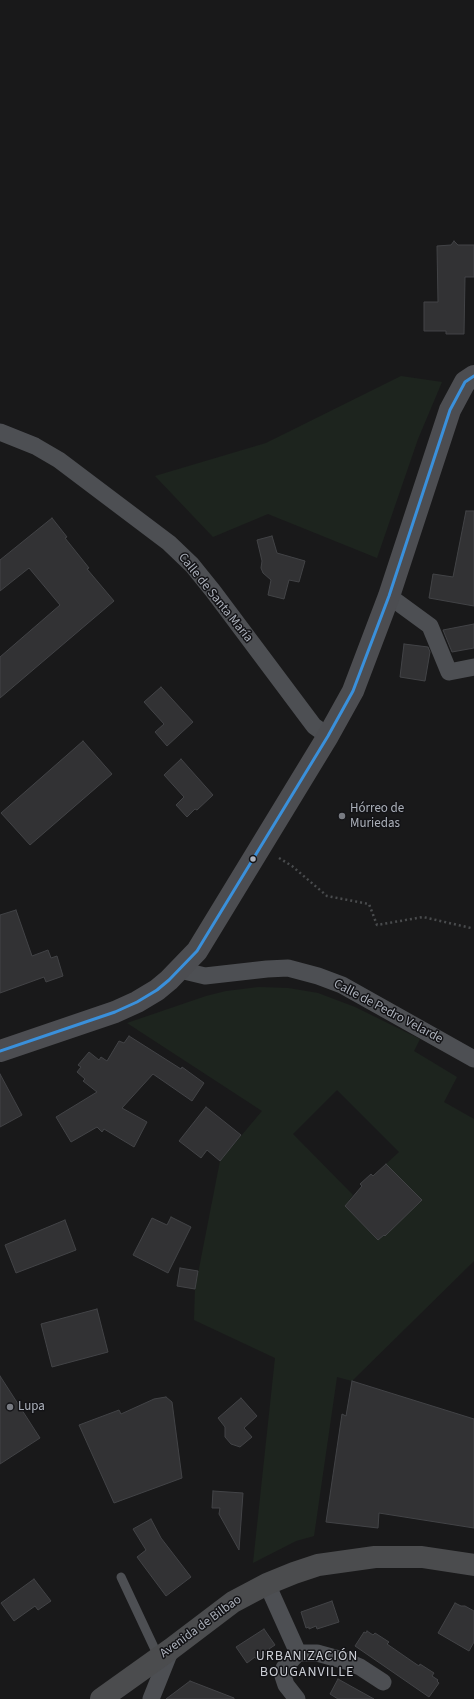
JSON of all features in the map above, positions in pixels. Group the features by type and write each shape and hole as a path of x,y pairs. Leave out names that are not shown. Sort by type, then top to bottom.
{"main road":[{"name":"Avenida de Bilbao","path":"101,1699 165,1654 233,1602 267,1584 318,1565 375,1557 422,1557 474,1565"}],"street":[{"path":"0,1051 115,1012 137,1002 157,990 180,970 197,951 261,848 353,691 389,596 450,410 465,382 474,376"},
{"name":"Calle de Santa María","path":"0,432 35,446 58,460 169,543 192,565 213,591 314,726 328,736"},
{"path":"389,596 430,626 449,672 474,667"},
{"name":"Calle de Pedro Velarde","path":"180,970 206,976 288,968 318,976 342,985 474,1059"},
{"path":"267,1584 298,1653"},
{"path":"297,1699 286,1685 284,1668 298,1653 318,1653 346,1661 360,1667 383,1682"},
{"path":"151,1699 165,1654"}],"lane":[{"path":"121,1577 165,1654"}],"path":[{"path":"261,848 292,866 328,896 369,904 377,925 423,917 471,928"}],"shaded area":[{"path":"401,376 442,382 418,439 377,558 268,514 213,537 155,476 266,443"},
{"path":"259,987 288,988 318,993 355,1007 420,1039 414,1051 457,1077 444,1102 474,1119 474,1261 352,1381 337,1377 314,1536 296,1541 253,1563 275,1358 194,1320 195,1289 220,1161 262,1111 127,1023 206,996 226,991","holes":["337,1090 399,1152 386,1164 421,1200 378,1240 345,1206 353,1195 293,1134"]}],"building":[{"path":"454,241 458,245 474,245 474,277 465,277 464,334 446,334 446,331 424,331 424,302 438,302 437,246 451,245"},
{"path":"466,511 474,511 474,606 429,598 433,574 453,577"},
{"path":"52,518 67,537 65,538 89,568 87,569 114,601 0,698 0,657 60,605 29,568 0,591 0,560"},
{"path":"272,536 277,553 305,561 299,582 289,580 284,599 268,595 271,580 263,573 261,568 262,561 257,540"},
{"path":"474,624 474,648 452,652 443,630"},
{"path":"404,644 428,647 430,652 425,681 400,677"},
{"path":"161,687 193,722 167,746 155,732 164,724 144,702"},
{"path":"83,741 112,774 30,845 1,813"},
{"path":"181,759 213,795 187,817 176,805 184,797 164,775"},
{"path":"16,910 32,956 48,950 51,958 57,956 63,976 46,982 44,977 0,993 0,915"},
{"path":"129,1036 181,1069 182,1067 204,1083 192,1101 153,1074 122,1108 147,1122 134,1147 104,1129 102,1132 97,1127 71,1142 56,1117 97,1092 83,1081 85,1079 77,1072 81,1067 78,1065 89,1052 99,1060 101,1057 107,1061 119,1041 124,1043"},
{"path":"0,1074 22,1115 0,1127"},
{"path":"206,1107 241,1135 220,1161 207,1150 201,1158 179,1141"},
{"path":"386,1164 422,1200 385,1236 384,1235 378,1240 345,1206 362,1186 360,1184 371,1174 373,1176"},
{"path":"171,1217 191,1227 168,1273 133,1255 152,1218 167,1225"},
{"path":"65,1220 76,1250 16,1273 5,1245"},
{"path":"180,1268 198,1271 195,1289 177,1286"},
{"path":"97,1309 108,1352 52,1367 41,1324"},
{"name":"Lupa","path":"0,1376 40,1438 0,1464"},
{"path":"352,1381 474,1419 474,1528 379,1513 378,1528 326,1522 342,1414 346,1416"},
{"path":"166,1397 172,1402 182,1478 114,1503 79,1425 119,1410 121,1414 154,1399"},
{"path":"241,1398 257,1416 244,1428 252,1437 240,1447 231,1444 225,1437 225,1427 218,1418"},
{"path":"213,1491 243,1493 239,1550 219,1514 220,1508 212,1508"},
{"path":"151,1519 161,1538 191,1577 166,1596 137,1557 146,1550 133,1529"},
{"path":"34,1579 51,1601 38,1610 35,1606 14,1621 1,1603"},
{"path":"332,1601 339,1622 317,1629 316,1626 309,1629 309,1627 306,1628 301,1612"},
{"path":"455,1603 474,1611 474,1642 469,1651 438,1633"},
{"path":"264,1629 275,1645 269,1649 271,1651 257,1660 255,1657 247,1663 236,1647"},
{"path":"367,1631 373,1635 375,1633 389,1642 387,1644 413,1662 419,1666 420,1664 434,1673 432,1676 438,1680 437,1681 439,1683 429,1697 355,1646 364,1632 366,1633"},
{"path":"338,1679 374,1699 338,1699 330,1694"},
{"path":"190,1681 234,1698 234,1699 166,1699"}],"transit line":[{"path":"0,1051 115,1012 137,1002 157,990 169,980 197,951 328,736 353,691 389,596 450,410 465,382 474,376"}],"place":[{"name":"Hórreo de Muriedas","path":"342,816"},
{"name":"Lupa","path":"10,1407"}],"district":[{"name":"URBANIZACIÓN BOUGANVILLE","path":"307,1666"}]}
